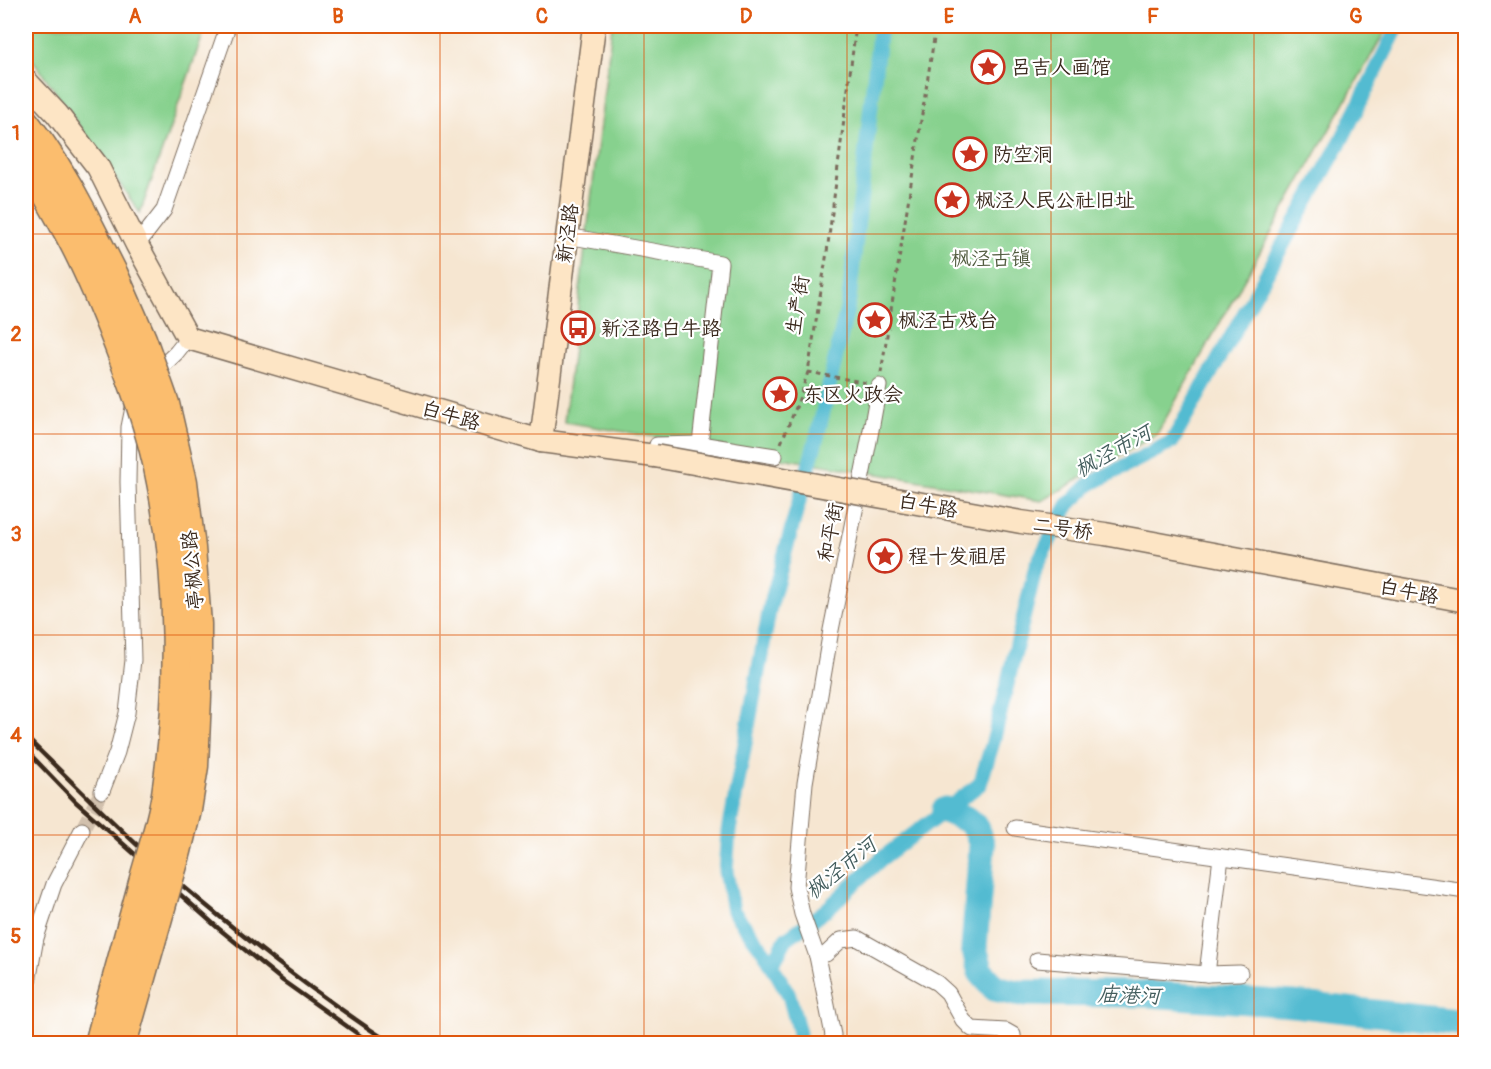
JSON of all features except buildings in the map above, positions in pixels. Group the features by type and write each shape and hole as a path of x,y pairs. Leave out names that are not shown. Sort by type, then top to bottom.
{"highway":[{"name":"亭枫公路","path":"26,124 74,196 73,218 92,278 141,406 161,481 169,532 177,626 172,735 166,796 99,1044"},
{"name":"亭枫公路","path":"26,160 39,180 73,218 114,275 142,339 165,404 183,482 191,548 197,624 194,766 177,851 122,1044"}],"street":[{"path":"137,245 164,210 228,26"},
{"name":"新泾路","path":"541,441 594,26"},
{"path":"26,81 57,114 98,167 137,245 188,338 147,381 133,405 129,427 128,482 133,660 127,713 117,752 102,791"},
{"path":"567,236 720,263 700,444"},
{"name":"白牛路","path":"188,338 541,441 655,456 1021,522"},
{"name":"和平街","path":"831,1044 833,1035 815,949 795,887 805,783 831,630 879,386"},
{"path":"655,456 657,445 700,444 775,456"},
{"name":"二号桥","path":"1021,522 1105,534"},
{"name":"白牛路","path":"1105,534 1466,601"},
{"path":"1015,828 1466,891"},
{"path":"26,993 36,938 54,884 82,830"},
{"path":"1207,974 1221,857"},
{"path":"815,949 826,954 841,940 857,938 937,983 948,993 963,1020 972,1029 1006,1031 1013,1035 1014,1044"},
{"path":"1037,960 1207,974 1240,974"}],"path":[{"name":"生产街","path":"775,456 798,405 808,372 827,252 856,26"},
{"path":"808,372 879,386 936,26"}],"green space":[{"path":"26,26 206,26 140,213 36,64 26,55"},
{"name":"枫泾古镇","path":"612,26 1388,26 1157,434 1042,501 564,422"}],"waterway":[{"name":"枫泾市河","path":"798,1044 799,1033 789,995 765,953 733,911 726,871 729,831 770,607 818,433 849,300 880,26"},
{"name":"枫泾市河","path":"772,965 786,939 826,910 881,859 980,784 993,742 1036,566 1068,505 1090,484 1172,442 1340,143 1398,26"},
{"name":"庙港河","path":"945,810 968,820 977,829 982,846 974,948 981,972 995,988 1016,993 1148,994 1293,1004 1466,1023"}],"tunnel":[{"path":"82,830 102,791"}],"railway":[{"path":"26,737 179,883 295,976 392,1044"},
{"path":"26,750 76,802 218,928 283,981 372,1044"}],"place":[{"name":"吕吉人画馆","path":"988,67"},
{"name":"防空洞","path":"970,154"},
{"name":"枫泾人民公社旧址","path":"952,200"},
{"name":"枫泾古戏台","path":"875,320"},
{"name":"新泾路白牛路","path":"578,328"},
{"name":"东区火政会","path":"780,394"},
{"name":"程十发祖居","path":"885,556"}]}
